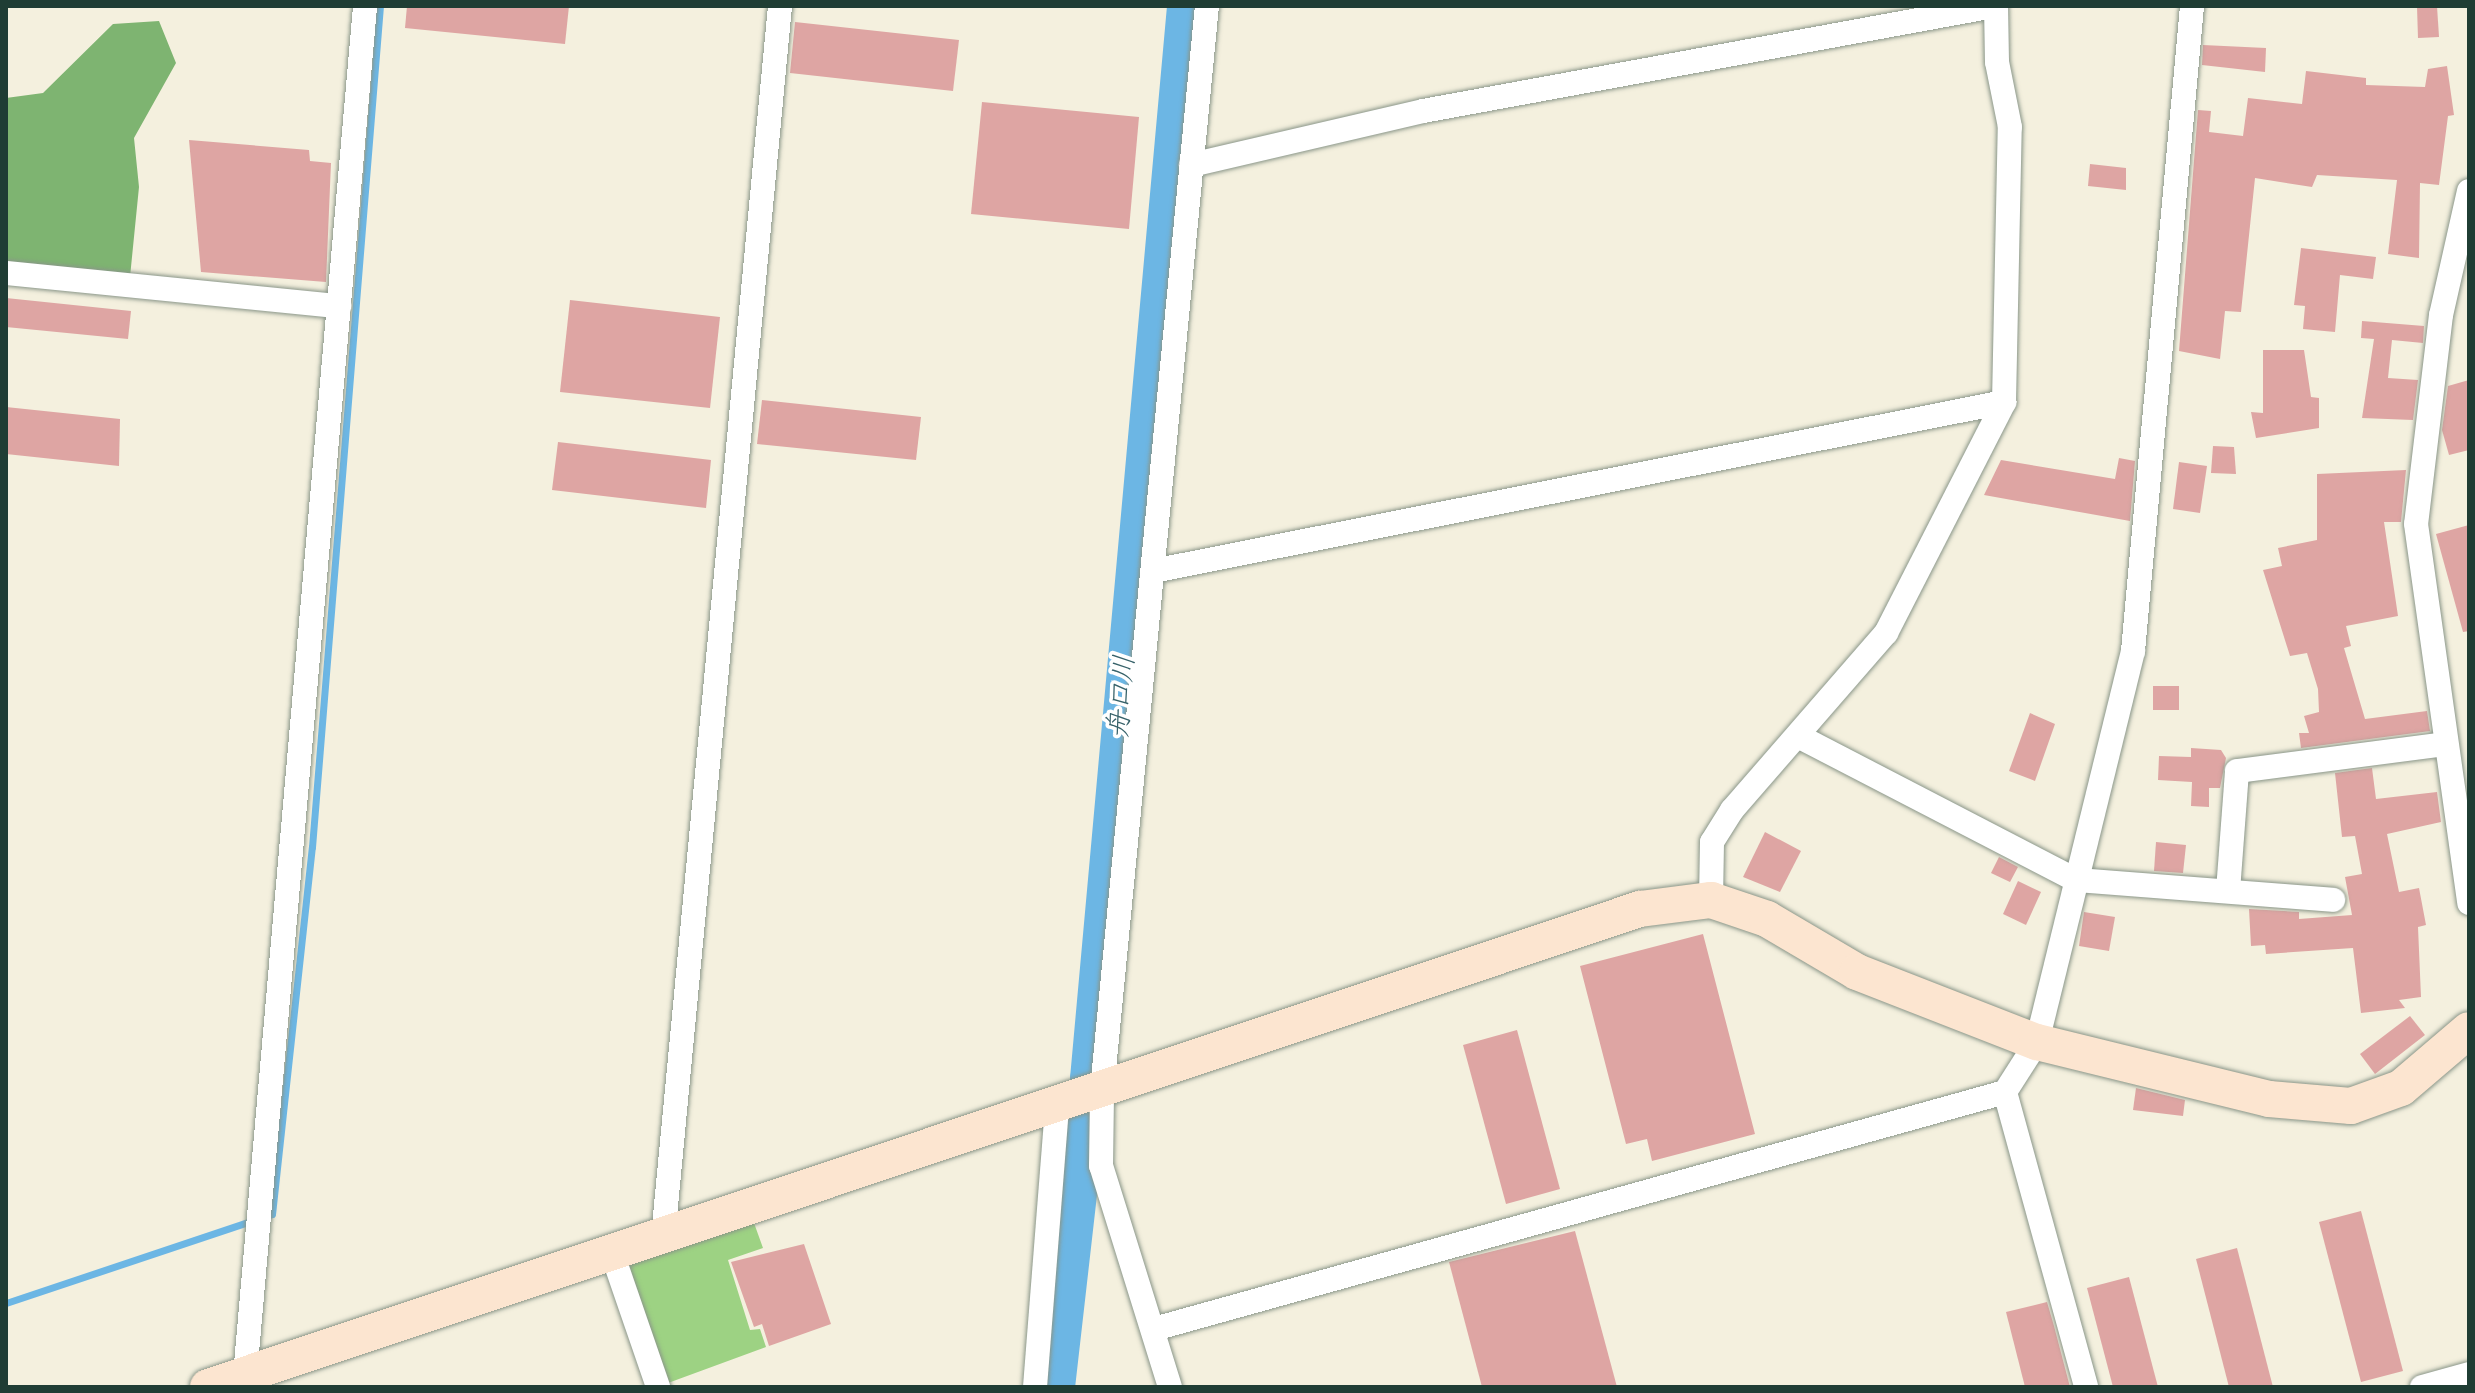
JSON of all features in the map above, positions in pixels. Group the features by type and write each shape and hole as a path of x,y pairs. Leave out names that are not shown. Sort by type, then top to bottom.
{"street":[{"path":"365,6 339,306 231,1384 663,1237 1057,1109 1102,1090 1640,909 1711,900 1767,919 1857,972 2037,1042 2269,1099 2351,1106 2401,1088 2469,1030"},
{"path":"663,1237 780,6"},
{"path":"1170,1387 1101,1166 1102,1090 1207,6"},
{"path":"1191,165 1423,111 1995,6 1997,62 2010,127 2004,402 1886,633 1800,737 1732,810 1712,842 1711,900"},
{"path":"1154,1329 2005,1092 2037,1042 2133,651 2192,6"},
{"path":"2469,191 2417,476 2416,524 2444,744 2469,903"},
{"path":"6,273 339,306"},
{"path":"1153,571 2004,402"},
{"path":"1800,737 2076,880 2333,900"},
{"path":"2228,891 2237,771 2444,744"},
{"path":"2005,1092 2086,1387"},
{"path":"1035,1387 1057,1109"},
{"path":"613,1256 658,1387"},
{"path":"2422,1387 2469,1374"}],"green space":[{"path":"159,21 176,63 134,138 139,187 130,277 6,271 6,98 43,93 113,24"},
{"path":"754,1223 763,1248 728,1260 750,1330 760,1329 766,1347 668,1383 629,1265"}],"building":[{"path":"407,6 569,6 565,44 405,28"},
{"path":"2437,6 2439,37 2418,38 2417,7"},
{"path":"795,22 959,40 953,91 790,73"},
{"path":"2203,45 2266,48 2265,72 2202,65"},
{"path":"2447,66 2454,115 2448,116 2439,185 2420,183 2419,258 2388,254 2397,180 2317,175 2312,187 2255,178 2241,312 2225,311 2220,359 2179,351 2198,110 2211,111 2209,132 2243,136 2248,98 2302,104 2306,71 2366,78 2366,85 2425,87 2428,69"},
{"path":"982,102 1139,117 1129,229 971,214"},
{"path":"189,140 309,150 310,161 331,163 326,282 201,272"},
{"path":"2090,164 2126,168 2126,190 2088,186"},
{"path":"2301,248 2376,257 2373,279 2340,275 2335,332 2303,329 2305,306 2294,305"},
{"path":"6,298 131,311 128,339 6,327"},
{"path":"570,300 720,317 710,408 560,392"},
{"path":"2362,321 2424,326 2423,343 2392,340 2388,378 2418,380 2413,420 2362,418 2374,339 2361,338"},
{"path":"2263,350 2304,350 2311,397 2319,398 2319,428 2256,438 2251,412 2263,413"},
{"path":"2469,380 2469,450 2449,455 2442,430 2448,386"},
{"path":"762,400 921,417 916,460 757,444"},
{"path":"6,407 120,419 119,466 6,454"},
{"path":"558,442 711,460 706,508 552,490"},
{"path":"2213,446 2234,447 2236,474 2211,473"},
{"path":"2119,458 2135,461 2130,521 1984,495 2001,460 2115,479"},
{"path":"2179,462 2207,466 2200,513 2173,509"},
{"path":"2406,470 2401,522 2384,522 2398,616 2346,626 2351,646 2344,648 2365,719 2427,711 2430,731 2301,748 2299,733 2309,733 2304,716 2319,712 2318,689 2307,653 2290,656 2263,570 2282,566 2278,548 2317,540 2317,474"},
{"path":"2469,525 2469,631 2463,632 2436,534"},
{"path":"2153,686 2179,686 2179,710 2153,710"},
{"path":"2030,713 2055,724 2035,781 2009,771"},
{"path":"2191,748 2221,750 2226,758 2220,788 2209,788 2209,807 2191,806 2192,782 2158,780 2159,756 2191,757"},
{"path":"2372,768 2376,799 2437,792 2441,822 2387,834 2399,892 2419,888 2426,925 2418,927 2421,997 2399,1000 2405,1008 2361,1013 2353,948 2266,954 2265,945 2251,946 2249,909 2299,912 2299,919 2352,915 2345,877 2362,874 2355,836 2342,837 2335,773"},
{"path":"1765,832 1801,851 1780,892 1743,877"},
{"path":"2156,842 2186,845 2183,873 2154,871"},
{"path":"1999,857 2018,867 2010,882 1991,873"},
{"path":"2018,881 2041,892 2026,925 2003,914"},
{"path":"2084,912 2115,917 2109,951 2079,946"},
{"path":"1703,934 1755,1134 1652,1161 1647,1139 1626,1144 1580,966"},
{"path":"2410,1016 2425,1035 2375,1074 2360,1054"},
{"path":"1517,1030 1560,1189 1506,1204 1463,1045"},
{"path":"2136,1088 2185,1100 2183,1116 2133,1110"},
{"path":"2361,1211 2403,1371 2361,1382 2319,1222"},
{"path":"1575,1231 1617,1387 1482,1387 1449,1262"},
{"path":"804,1244 831,1324 769,1346 762,1324 754,1327 731,1262"},
{"path":"2237,1248 2273,1387 2229,1387 2196,1259"},
{"path":"2129,1277 2158,1387 2113,1387 2087,1288"},
{"path":"2047,1302 2070,1387 2025,1387 2006,1312"}],"waterway":[{"path":"6,1303 272,1214 312,847 380,6"},
{"name":"舟口川","path":"1055,1387 1090,1079 1187,6"}]}
